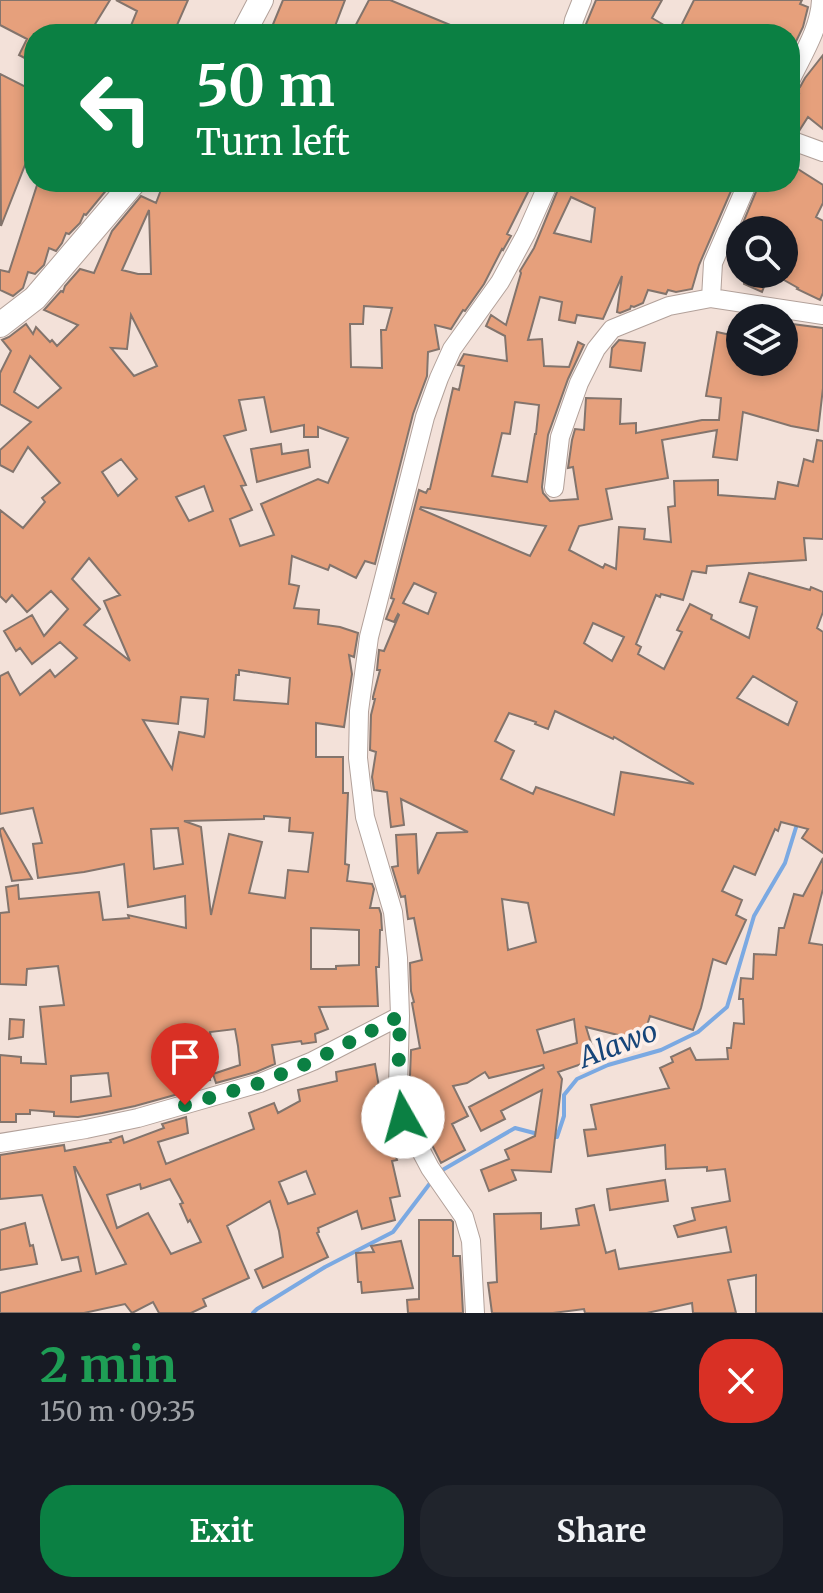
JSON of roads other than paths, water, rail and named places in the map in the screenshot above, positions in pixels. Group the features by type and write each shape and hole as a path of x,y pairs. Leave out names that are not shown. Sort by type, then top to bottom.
{"main road":[{"path":"248,24 261,0"},
{"path":"0,325 35,298 125,192"}],"street":[{"path":"573,24 582,0"},
{"path":"800,59 821,11 821,0"},
{"path":"800,144 823,152"},
{"path":"475,1313 471,1241 464,1217 430,1168 403,1117 398,1086 398,958 393,912 365,817 358,758 359,711 369,637 425,417 452,349 500,282 545,192"},
{"path":"711,298 713,263 744,192"},
{"path":"554,488 560,437 579,383 596,349 612,329 669,306 711,298 823,315"},
{"path":"0,1143 138,1118 260,1083 313,1061 400,1016"}],"waterway":[{"name":"Alawo","path":"551,1136 557,1137 564,1116 564,1095 577,1079 608,1065 661,1050 698,1032 727,1007 754,916 785,863 798,821"},
{"name":"Alawo","path":"439,1172 515,1128 538,1134"},
{"name":"Alawo","path":"253,1313 325,1267 393,1232 431,1182"}]}
